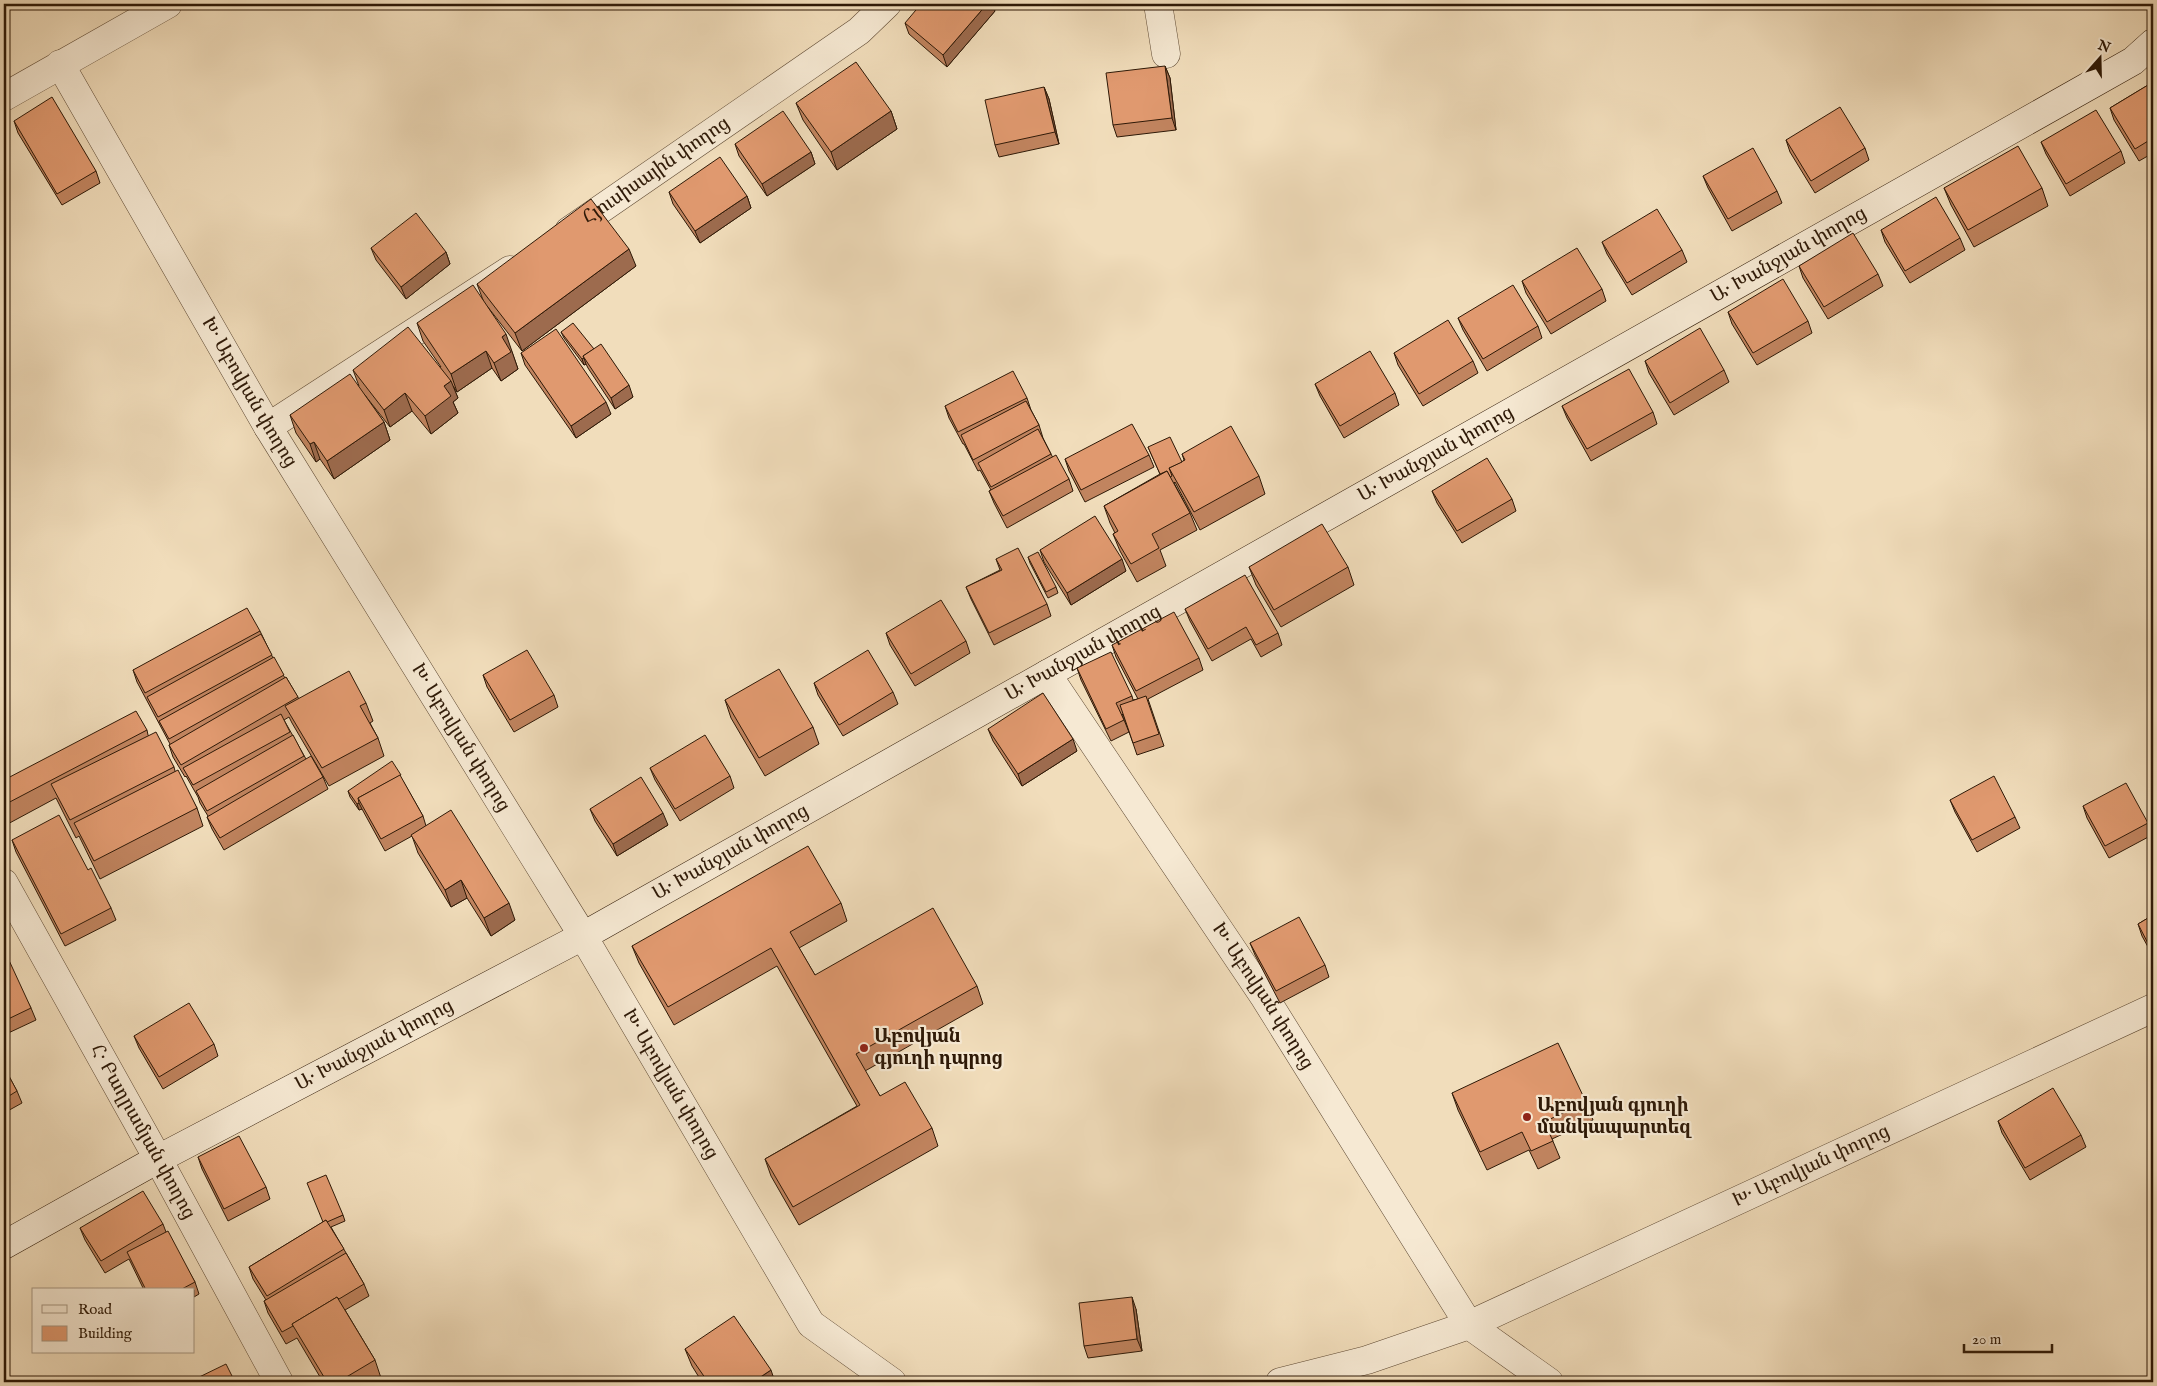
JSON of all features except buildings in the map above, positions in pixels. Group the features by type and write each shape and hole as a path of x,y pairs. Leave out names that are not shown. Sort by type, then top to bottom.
{"street":[{"path":"4,97 168,4"},
{"name":"Հյուսիսային փողոց","path":"268,427 540,250 858,31 887,4"},
{"path":"1158,4 1166,54"},
{"name":"Ա․ Խանջյան փողոց","path":"4,1245 158,1159 583,936 2133,61 2153,43"},
{"name":"Խ․ Աբովյան փողոց","path":"60,64 268,427 583,936 811,1324 892,1382"},
{"name":"Խ․ Աբովյան փողոց","path":"1047,674 1265,998 1468,1325 1549,1382"},
{"name":"Հ․ Բաղրամյան փողոց","path":"4,883 158,1159 279,1382"},
{"name":"Խ․ Աբովյան փողոց","path":"1280,1382 1368,1360 1468,1325 2153,1008"}],"place":[{"name":"Աբովյան գյուղի դպրոց","path":"864,1048"},
{"name":"Աբովյան գյուղի մանկապարտեզ","path":"1527,1117"}]}
